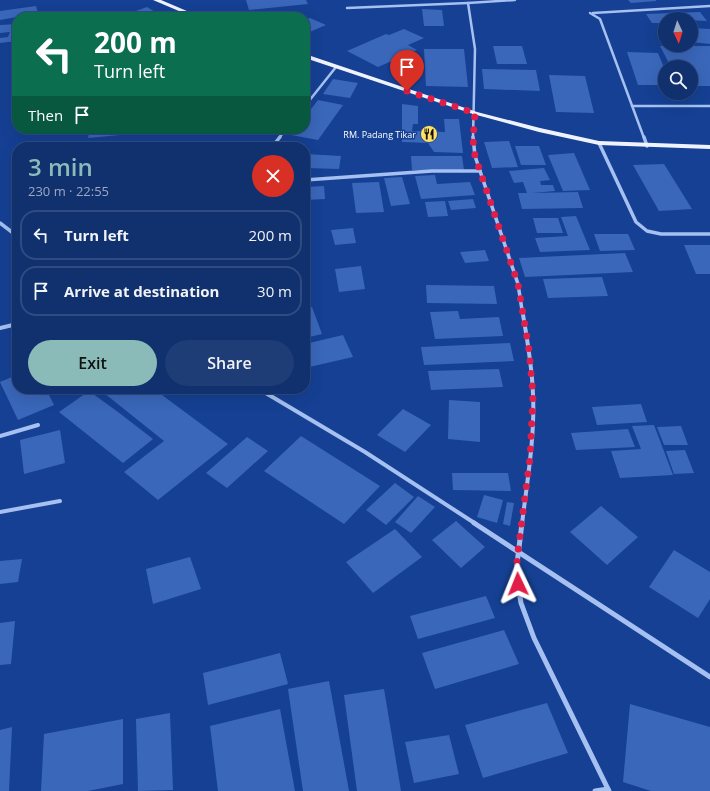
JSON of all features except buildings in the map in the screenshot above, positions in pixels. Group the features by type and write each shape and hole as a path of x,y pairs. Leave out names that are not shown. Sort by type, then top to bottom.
{"main road":[{"path":"156,0 186,12"},
{"path":"310,58 475,113 539,130 599,143 647,146 710,147"}],"street":[{"path":"347,8 515,0"},
{"path":"468,3 475,49 475,113 473,140 475,156 518,284 529,350 533,395 530,458 516,572 520,603 534,638 608,790 595,791"},
{"path":"647,146 600,19 590,13 710,6"},
{"path":"310,100 336,67"},
{"path":"632,106 710,106"},
{"path":"276,142 282,134"},
{"path":"599,143 636,222 647,231 661,234 710,234"},
{"path":"310,180 425,172 480,171"},
{"path":"0,223 12,232"},
{"path":"0,328 12,325"},
{"path":"267,394 365,452 710,677"},
{"path":"0,436 38,425"},
{"path":"0,512 60,501"}],"place":[{"name":"RM. Padang Tikar","path":"429,134"}],"route":[{"path":"407,91 475,113 473,140 475,156 518,284 525,320 533,395 530,458 516,572 518,584"}]}
